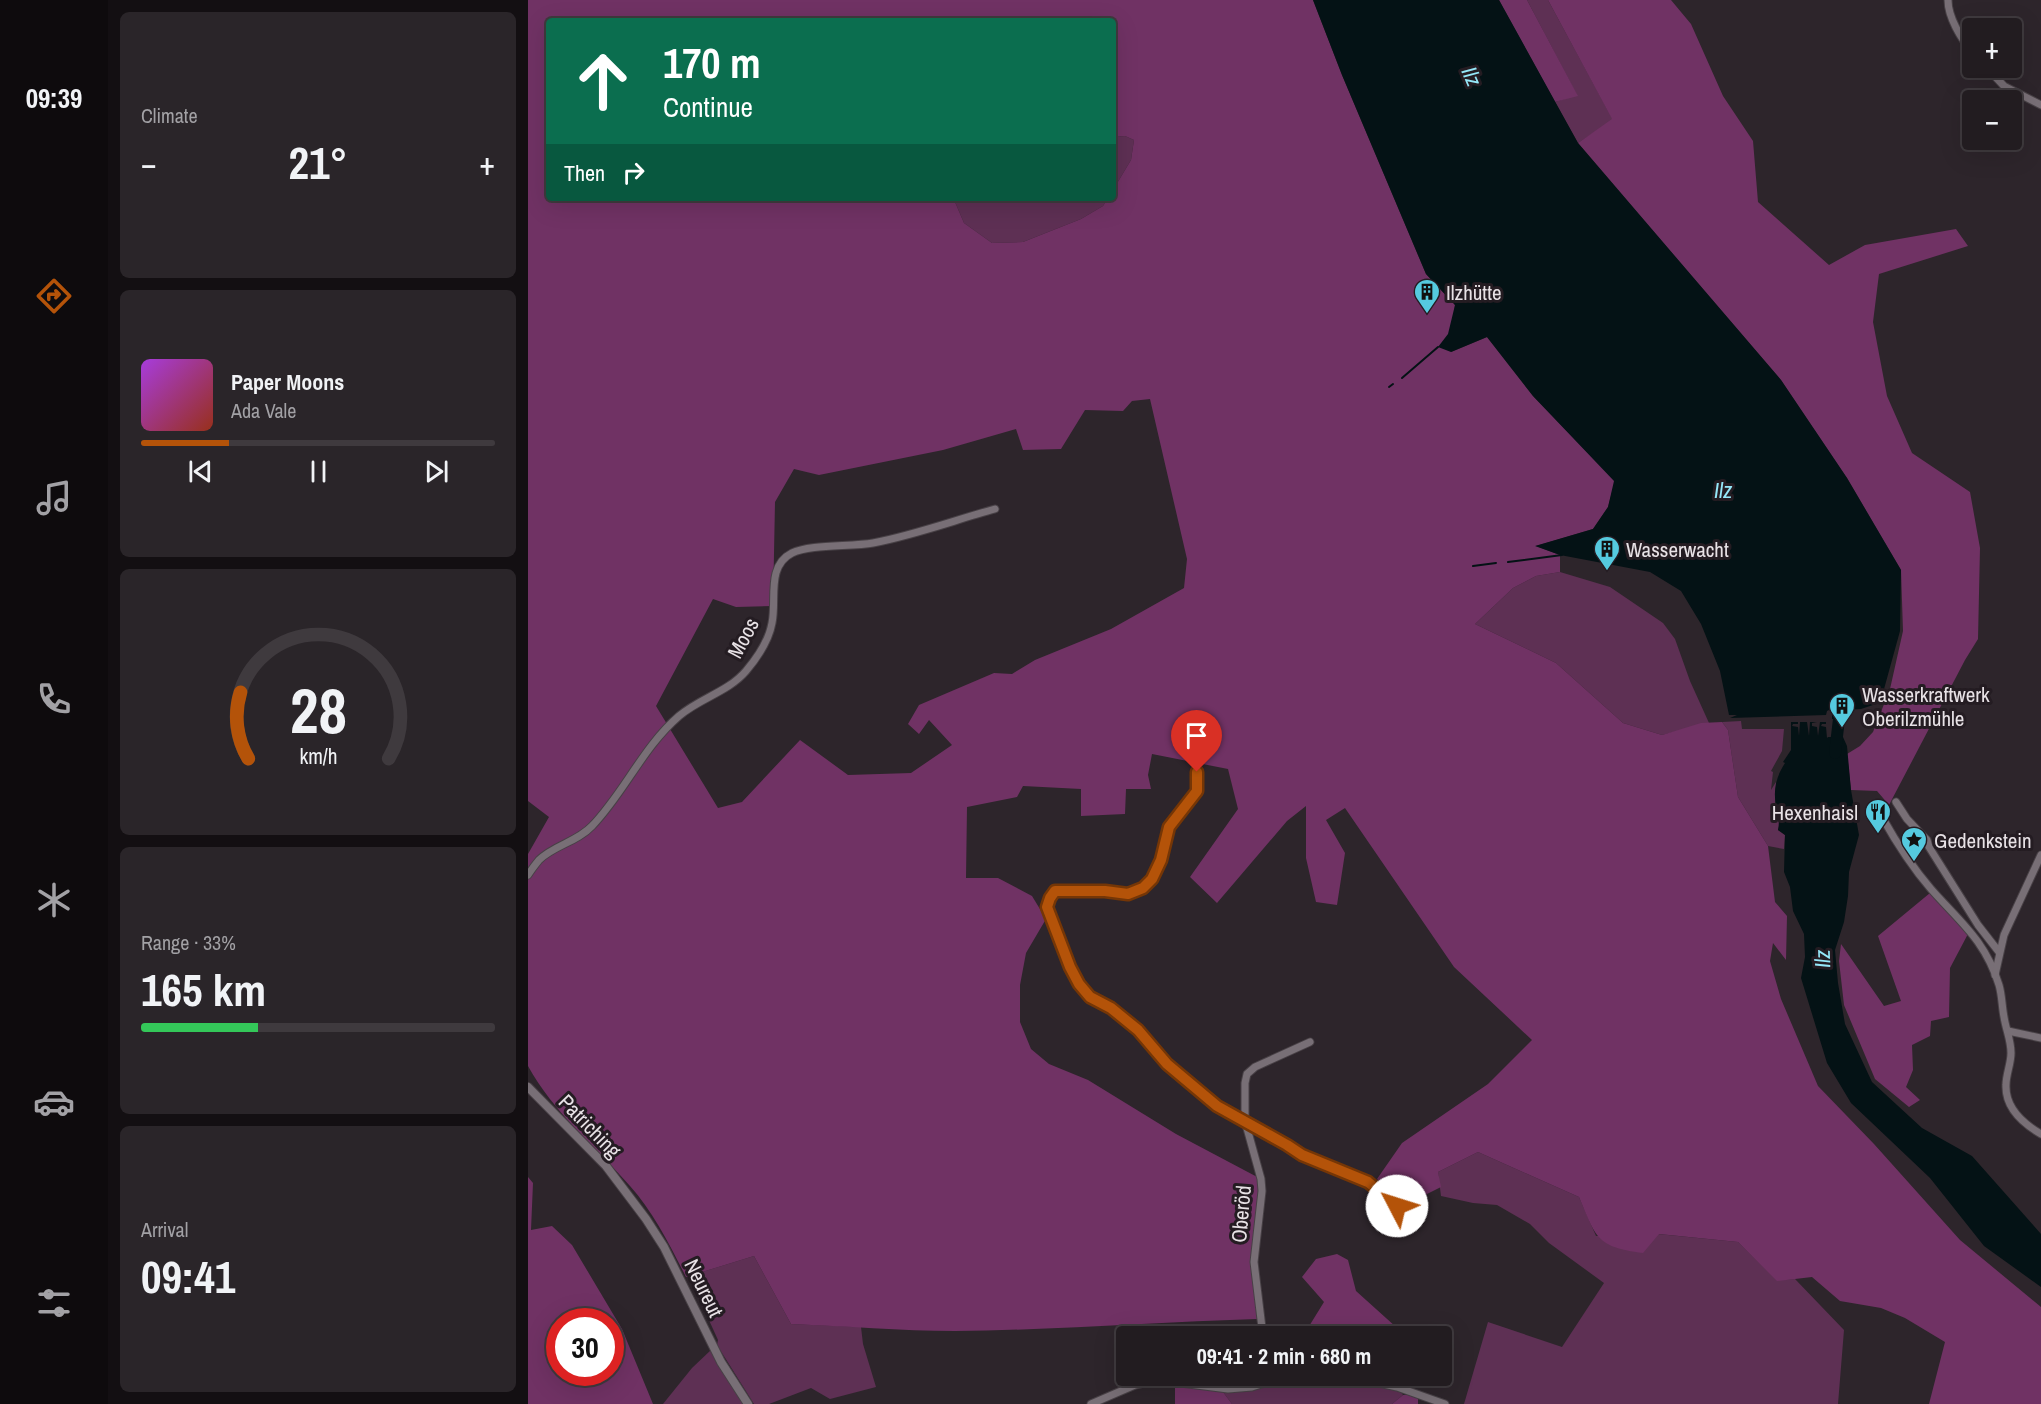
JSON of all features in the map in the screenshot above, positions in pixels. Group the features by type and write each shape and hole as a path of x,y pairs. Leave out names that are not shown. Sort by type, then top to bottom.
{"street":[{"path":"1948,0 1953,20 1962,35"},
{"path":"1996,78 2004,86 2041,105"},
{"name":"Moos","path":"528,875 539,860 580,837 591,828 622,791 663,732 678,717 696,703 731,685 746,671 764,645 772,623 777,568 782,560 793,552 848,547 886,540 995,509"},
{"path":"1197,772 1197,791 1169,827 1161,860 1152,879 1143,888 1128,894 1055,891 1050,898 1047,907 1070,967 1079,984 1090,997 1111,1008 1138,1030 1167,1064 1217,1106 1302,1155 1368,1182 1397,1206 1405,1217 1406,1226 1403,1233"},
{"path":"1896,802 1907,819 1927,840 1929,847 1978,925 1999,952"},
{"path":"1882,817 1909,862 1931,889 1970,929 1984,951 2000,988 2004,1020 2008,1031 2010,1060 2006,1084 2009,1105 2016,1115 2041,1134"},
{"path":"1995,975 2004,935 2041,855"},
{"path":"2008,1031 2041,1038"},
{"name":"Oberöd","path":"1261,1326 1254,1262 1262,1191 1261,1179 1245,1121 1246,1074 1254,1067 1310,1042"},
{"name":"Patriching","path":"528,1087 606,1166 625,1190"},
{"name":"Neureut","path":"625,1190 664,1247 711,1342 748,1404"},
{"path":"1090,1404 1133,1386"},
{"path":"1212,1386 1240,1389 1248,1386"},
{"path":"1393,1386 1445,1404"}],"shaded area":[{"path":"528,0 1313,0 1426,274 1455,305 1451,352 1487,337 1533,396 1615,481 1608,507 1593,529 1536,546 1560,555 1560,572 1536,576 1513,588 1475,624 1556,663 1623,723 1662,735 1701,723 1722,722 1728,730 1738,797 1768,846 1775,902 1787,916 1786,960 1773,943 1770,961 1781,999 1818,1086 1874,1144 1960,1240 2041,1307 2041,1404 1929,1404 1945,1342 1905,1318 1881,1308 1840,1301 1812,1277 1777,1281 1738,1242 1659,1234 1643,1253 1616,1247 1600,1238 1594,1231 1579,1197 1478,1152 1438,1172 1441,1187 1405,1205 1377,1179 1402,1143 1488,1084 1532,1040 1454,967 1345,808 1326,820 1345,853 1337,905 1316,902 1306,858 1306,806 1287,821 1217,903 1190,877 1238,809 1228,769 1152,754 1148,775 1151,789 1126,789 1125,814 1081,816 1081,789 1023,786 1017,797 967,807 966,878 998,878 1032,896 1046,919 1026,953 1020,985 1020,1022 1031,1049 1049,1064 1088,1080 1176,1134 1261,1179 1254,1262 1257,1319 955,1331 791,1324 754,1256 686,1277 646,1206 562,1114 528,1066 528,854 549,817 528,801","holes":["1150,399 1187,559 1184,588 1111,629 1035,660 1012,674 994,673 919,705 908,724 919,734 929,720 952,745 911,773 848,775 800,740 742,802 718,808 656,706 713,599 736,607 773,606 775,502 794,469 819,475 943,450 1016,429 1023,450 1061,449 1085,410 1123,411 1132,401"]},
{"path":"1499,0 1527,0 1578,96 1555,102"},
{"path":"1527,0 1548,0 1613,120 1578,143 1555,102 1577,95"},
{"path":"1548,0 1671,0 1691,24 1723,96 1753,141 1758,202 1829,265 1865,245 1956,229 1968,246 1879,274 1873,322 1887,396 1912,453 1970,492 1980,548 1978,639 1889,805 1877,791 1851,790 1847,754 1860,746 1873,732 1890,689 1903,631 1901,570 1847,478 1781,380 1578,143 1612,119"},
{"path":"1125,136 1134,140 1131,160 1116,185 1116,137"},
{"path":"1106,201 1103,206 1081,219 1023,242 992,243 964,223 955,202"},
{"path":"1560,572 1610,587 1663,623 1675,639 1690,681 1709,723 1662,735 1623,723 1556,663 1475,624 1513,588 1536,576"},
{"path":"1741,721 1742,729 1784,729 1782,751 1771,771 1773,772 1771,790 1776,782 1775,803 1780,822 1778,830 1785,835 1784,849 1768,846 1738,797 1728,730 1722,722"},
{"path":"1930,893 1969,932 1950,968 1949,1017 1931,1021 1930,1036 1912,1045 1913,1070 1906,1087 1920,1100 1909,1107 1875,1079 1844,1005 1839,961 1841,944 1884,1006 1901,1001 1878,936"},
{"path":"1478,1152 1579,1197 1596,1236 1658,1234 1738,1242 1777,1280 1795,1279 1844,1330 1838,1404 1464,1404 1488,1322 1562,1347 1604,1283 1549,1243 1530,1224 1497,1205 1473,1203 1441,1196 1438,1172"},
{"path":"528,1177 533,1183 531,1230 552,1226 572,1245 610,1308 546,1308 546,1386 624,1386 624,1334 653,1404 528,1404"},
{"path":"1337,1254 1348,1260 1356,1291 1395,1326 1309,1326 1324,1302 1302,1277 1316,1259"},
{"path":"754,1256 791,1324 861,1327 863,1344 876,1387 830,1399 811,1388 769,1404 754,1404 717,1345 718,1340 689,1276"},
{"path":"711,1350 745,1404 663,1404 692,1368"},
{"path":"1175,1386 1187,1386 1223,1392 1232,1404 1175,1404"},
{"path":"1263,1386 1390,1386 1397,1387 1403,1395 1392,1404 1232,1404 1223,1392"},
{"path":"1403,1395 1418,1395 1418,1404 1392,1404"}],"water":[{"name":"Ilz","path":"1313,0 1499,0 1578,143 1781,380 1847,478 1901,570 1900,631 1881,700 1861,709 1845,710 1843,719 1832,719 1832,712 1829,710 1826,715 1730,718 1737,715 1729,715 1720,671 1701,624 1681,591 1650,572 1560,555 1535,546 1593,529 1608,507 1614,481 1533,396 1487,337 1451,352 1438,347 1448,334 1455,305 1426,274"},
{"path":"1791,722 1798,722 1792,726 1798,727 1799,736 1800,722 1807,722 1809,736 1810,722 1817,722 1812,723 1812,726 1817,727 1818,736 1820,722 1826,722 1821,726 1826,727 1827,738 1843,737 1847,746 1851,790 1859,835 1849,872 1844,922 1835,950 1845,1024 1872,1082 1922,1128 1972,1156 2041,1234 2041,1287 1984,1246 1930,1178 1851,1103 1827,1063 1801,978 1805,957 1804,934 1793,911 1790,887 1784,872 1785,835 1778,830 1775,789 1779,773 1785,763 1783,762 1791,750"}],"waterway":[{"path":"1402,378 1438,347"},
{"path":"1389,387 1393,384"},
{"path":"1508,562 1562,555"},
{"path":"1473,566 1496,563"},
{"name":"Ilz","path":"1835,753 1839,719 1836,705"}],"place":[{"name":"Ilzhütte","path":"1427,315"},
{"name":"Wasserwacht","path":"1607,572"},
{"name":"Wasserkraftwerk Oberilzmühle","path":"1842,729"},
{"name":"Hexenhaisl","path":"1878,835"},
{"name":"Gedenkstein","path":"1914,863"}],"route":[{"path":"1197,772 1197,791 1169,827 1161,860 1152,879 1143,888 1128,894 1105,891 1055,891 1050,898 1047,907 1070,967 1079,984 1090,997 1111,1008 1138,1030 1167,1064 1217,1106 1302,1155 1368,1182 1397,1206"}]}
